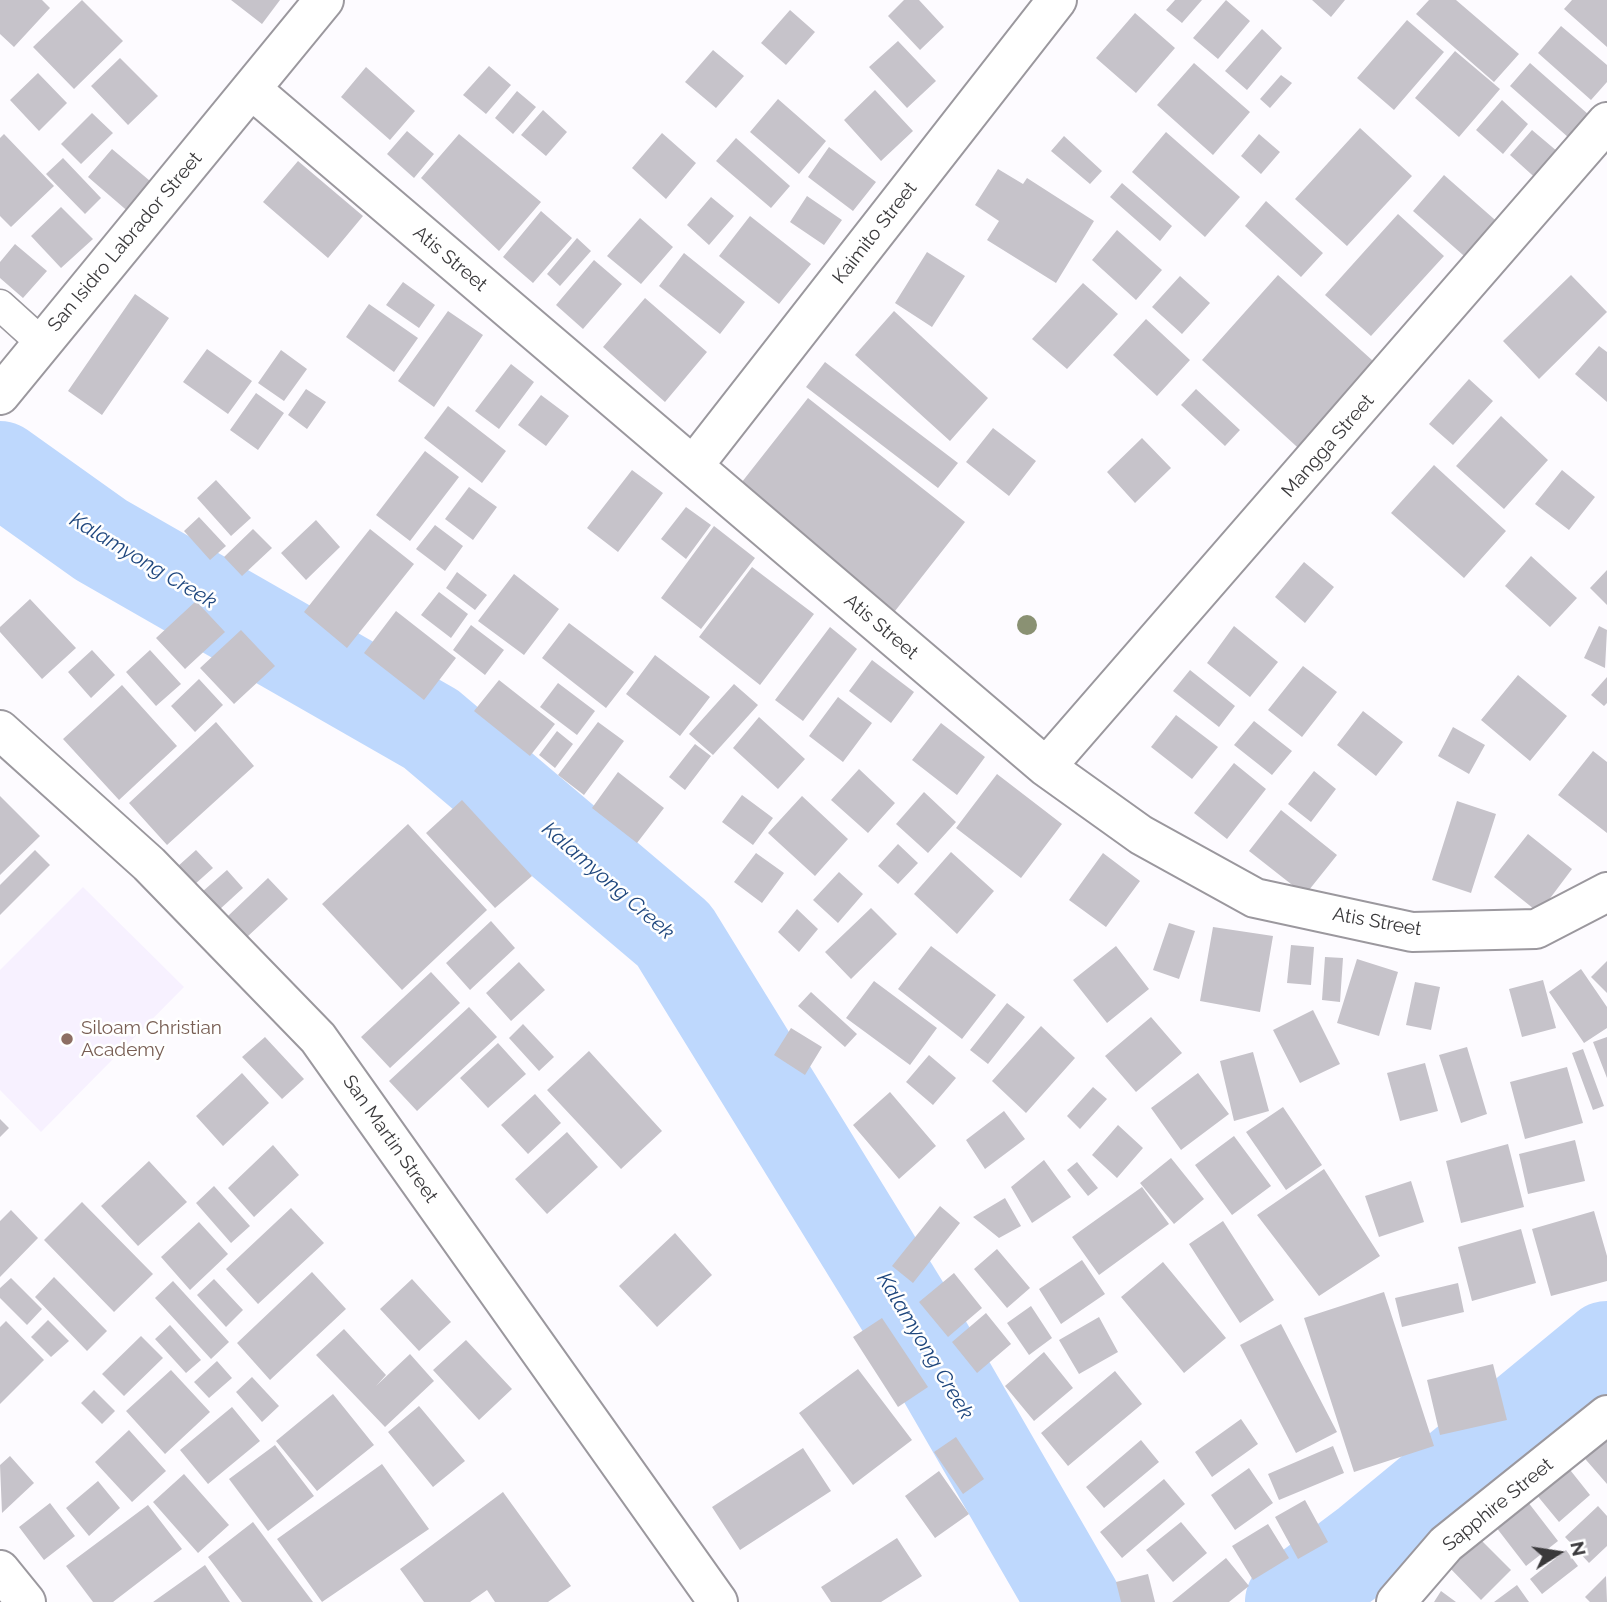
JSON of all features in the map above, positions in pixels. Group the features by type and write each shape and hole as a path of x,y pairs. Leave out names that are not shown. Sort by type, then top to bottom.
{"street":[{"name":"San Isidro Labrador Street","path":"0,395 324,0"},
{"name":"Kaimito Street","path":"693,466 1057,0"},
{"name":"Atis Street","path":"251,89 1046,767 1141,835 1255,898 1412,932 1536,929 1607,892"},
{"name":"Mangga Street","path":"1046,767 1607,122"},
{"name":"San Martin Street","path":"0,730 149,864 318,1038 718,1602"},
{"name":"Sapphire Street","path":"1396,1602 1446,1544 1535,1476 1607,1415"},
{"path":"0,1570 26,1602"}],"lane":[{"path":"0,305 42,342"}],"shaded area":[{"name":"Siloam Christian Academy","path":"83,887 184,987 41,1132 0,1090 0,970"}],"building":[{"path":"0,0 42,0 50,8 14,47 0,34"},
{"path":"82,0 123,41 74,89 33,47"},
{"path":"231,0 280,0 262,24"},
{"path":"904,0 919,0 944,27 920,50 888,16"},
{"path":"1175,0 1202,0 1182,23 1166,10"},
{"path":"1226,0 1250,21 1218,59 1193,38"},
{"path":"1312,0 1345,0 1331,17"},
{"path":"1429,0 1456,0 1519,54 1494,82 1416,14"},
{"path":"1572,0 1607,0 1607,47 1564,9"},
{"path":"790,10 815,32 786,65 761,43"},
{"path":"1135,13 1175,48 1136,93 1096,58"},
{"path":"1407,20 1444,52 1394,110 1357,78"},
{"path":"1561,26 1607,65 1607,82 1591,100 1538,53"},
{"path":"1262,29 1282,48 1247,90 1225,71"},
{"path":"898,41 936,81 907,108 869,67"},
{"path":"713,50 744,76 716,108 685,82"},
{"path":"1455,51 1500,89 1459,137 1415,98"},
{"path":"120,58 158,96 128,125 91,86"},
{"path":"1194,63 1250,112 1213,155 1157,105"},
{"path":"1530,63 1597,122 1577,145 1510,86"},
{"path":"489,66 511,85 486,114 463,95"},
{"path":"366,67 415,111 390,140 341,97"},
{"path":"38,73 67,103 39,131 10,100"},
{"path":"1281,75 1292,83 1270,108 1260,99"},
{"path":"875,90 913,131 881,161 844,120"},
{"path":"517,91 536,107 513,134 495,118"},
{"path":"778,99 826,141 799,174 750,132"},
{"path":"1502,100 1528,124 1503,154 1476,130"},
{"path":"543,110 567,132 546,156 521,135"},
{"path":"92,113 113,133 81,164 61,144"},
{"path":"1360,128 1412,176 1347,246 1295,199"},
{"path":"1532,130 1564,157 1541,183 1510,155"},
{"path":"407,131 434,154 414,178 387,154"},
{"path":"1166,132 1240,197 1205,237 1132,172"},
{"path":"662,133 696,163 666,199 632,168"},
{"path":"4,134 54,186 11,227 0,216 0,138"},
{"path":"459,134 541,202 499,251 421,178"},
{"path":"1259,134 1280,152 1261,174 1241,156"},
{"path":"1064,136 1102,171 1090,184 1051,151"},
{"path":"736,138 790,186 771,208 716,161"},
{"path":"829,147 876,182 853,211 808,177"},
{"path":"112,149 156,186 131,214 88,177"},
{"path":"63,158 101,198 85,214 46,174"},
{"path":"298,161 363,216 328,258 263,202"},
{"path":"998,169 1023,184 1027,178 1094,221 1056,283 987,240 999,221 975,205"},
{"path":"1444,175 1502,226 1471,262 1413,211"},
{"path":"1122,183 1172,226 1160,241 1110,197"},
{"path":"807,196 842,220 824,245 790,222"},
{"path":"711,197 734,216 709,245 687,225"},
{"path":"1266,201 1323,253 1301,277 1245,226"},
{"path":"61,207 93,239 61,268 31,236"},
{"path":"541,211 572,238 533,283 503,257"},
{"path":"1398,214 1444,256 1371,336 1325,295"},
{"path":"750,216 811,264 779,304 719,256"},
{"path":"640,218 673,247 641,284 607,256"},
{"path":"1117,230 1162,270 1136,300 1092,260"},
{"path":"577,238 591,251 560,286 547,274"},
{"path":"15,244 47,271 23,298 0,278 0,262"},
{"path":"927,252 965,276 932,327 895,303"},
{"path":"684,253 745,302 720,334 659,286"},
{"path":"594,260 622,284 583,329 556,305"},
{"path":"1278,275 1383,370 1307,456 1202,360"},
{"path":"1571,275 1607,312 1539,379 1503,341"},
{"path":"1180,276 1210,303 1182,334 1152,307"},
{"path":"403,282 435,305 419,328 386,305"},
{"path":"1083,283 1118,314 1067,369 1032,339"},
{"path":"135,294 169,318 102,415 68,391"},
{"path":"645,298 707,352 665,402 603,347"},
{"path":"369,304 418,338 394,372 346,337"},
{"path":"448,311 483,335 434,407 398,381"},
{"path":"894,311 988,398 950,441 855,355"},
{"path":"1146,319 1190,360 1157,396 1113,355"},
{"path":"1599,346 1607,352 1607,402 1575,374"},
{"path":"207,349 252,381 228,414 183,382"},
{"path":"281,350 307,369 284,401 258,383"},
{"path":"825,362 958,463 938,488 806,387"},
{"path":"511,364 534,382 499,429 475,411"},
{"path":"1469,379 1493,401 1453,445 1429,424"},
{"path":"306,389 326,402 307,429 288,415"},
{"path":"1196,389 1240,430 1225,446 1181,405"},
{"path":"256,393 284,413 258,450 230,430"},
{"path":"541,395 569,416 546,446 518,425"},
{"path":"808,398 965,522 895,611 738,487"},
{"path":"448,406 506,451 482,483 424,438"},
{"path":"1501,416 1548,460 1504,509 1456,466"},
{"path":"993,428 1036,461 1009,496 966,462"},
{"path":"1142,438 1171,468 1135,503 1107,472"},
{"path":"425,451 459,477 410,541 376,515"},
{"path":"1434,465 1506,531 1464,578 1391,513"},
{"path":"632,470 663,493 618,552 587,528"},
{"path":"1562,470 1595,497 1569,530 1535,504"},
{"path":"216,480 251,518 231,536 197,498"},
{"path":"469,487 497,507 473,540 445,519"},
{"path":"686,507 711,525 686,559 661,539"},
{"path":"199,517 226,546 210,560 184,531"},
{"path":"316,520 340,547 306,580 281,553"},
{"path":"435,525 463,546 445,571 416,549"},
{"path":"714,526 755,558 701,629 661,598"},
{"path":"253,529 272,548 242,576 224,557"},
{"path":"370,529 414,564 347,648 304,612"},
{"path":"1531,556 1577,598 1550,627 1505,586"},
{"path":"1304,562 1334,587 1305,623 1275,597"},
{"path":"752,567 814,614 760,685 699,637"},
{"path":"1607,570 1607,605 1590,588"},
{"path":"457,572 487,595 475,610 446,588"},
{"path":"514,574 559,609 524,655 478,621"},
{"path":"439,592 468,614 451,638 421,615"},
{"path":"30,599 76,648 42,679 0,632 0,627"},
{"path":"196,601 225,632 185,669 156,638"},
{"path":"396,611 456,658 424,700 364,653"},
{"path":"569,623 634,672 606,708 542,658"},
{"path":"471,625 504,650 485,675 453,650"},
{"path":"1234,626 1278,662 1250,697 1207,663"},
{"path":"1599,626 1607,630 1605,668 1584,658"},
{"path":"830,627 857,649 803,721 775,700"},
{"path":"241,630 275,666 234,704 200,668"},
{"path":"92,650 115,675 91,698 68,672"},
{"path":"150,650 181,684 156,706 126,672"},
{"path":"655,655 710,697 680,736 626,694"},
{"path":"872,660 914,692 891,723 849,691"},
{"path":"1303,666 1337,692 1302,737 1268,710"},
{"path":"1190,670 1235,706 1219,727 1173,691"},
{"path":"1518,675 1567,716 1530,761 1481,720"},
{"path":"1607,677 1607,703 1604,706 1591,695"},
{"path":"199,679 223,705 195,732 171,706"},
{"path":"499,680 555,724 530,756 474,711"},
{"path":"558,683 595,711 577,735 540,707"},
{"path":"734,684 758,705 713,755 689,734"},
{"path":"122,685 177,746 119,800 63,739"},
{"path":"838,697 872,723 843,762 809,736"},
{"path":"1363,711 1403,742 1376,776 1337,745"},
{"path":"1176,715 1218,747 1192,779 1151,747"},
{"path":"759,717 805,759 778,789 733,748"},
{"path":"1254,721 1292,751 1272,775 1234,745"},
{"path":"216,722 254,766 167,845 129,803"},
{"path":"598,722 624,741 584,795 558,775"},
{"path":"941,723 985,757 957,795 912,760"},
{"path":"1453,727 1485,745 1469,774 1438,756"},
{"path":"557,731 573,744 555,768 539,755"},
{"path":"695,744 711,756 685,790 669,777"},
{"path":"1593,751 1607,762 1607,833 1558,795"},
{"path":"1234,763 1266,789 1227,839 1194,813"},
{"path":"859,769 895,803 868,833 831,800"},
{"path":"1314,771 1336,789 1311,822 1288,804"},
{"path":"618,772 664,808 637,843 592,808"},
{"path":"997,774 1062,824 1021,878 956,828"},
{"path":"924,792 956,822 928,853 896,824"},
{"path":"742,795 773,818 753,845 722,822"},
{"path":"0,796 40,836 0,875"},
{"path":"802,796 848,839 815,876 768,833"},
{"path":"462,800 532,876 495,908 426,833"},
{"path":"1457,801 1496,814 1471,893 1432,880"},
{"path":"1281,810 1337,855 1305,895 1249,851"},
{"path":"408,824 487,910 402,990 322,904"},
{"path":"1528,834 1572,869 1539,913 1494,877"},
{"path":"898,844 918,863 898,884 878,866"},
{"path":"35,850 50,865 0,915 0,885"},
{"path":"196,850 213,868 194,885 177,867"},
{"path":"951,852 994,891 957,934 914,894"},
{"path":"756,853 784,873 762,903 734,882"},
{"path":"1103,853 1140,881 1106,927 1069,900"},
{"path":"227,870 243,888 219,910 202,892"},
{"path":"839,872 863,894 838,923 813,900"},
{"path":"268,878 288,899 247,937 228,916"},
{"path":"871,908 897,934 851,979 825,952"},
{"path":"797,909 818,929 799,952 778,932"},
{"path":"491,921 515,948 470,990 446,963"},
{"path":"1169,923 1195,931 1179,979 1153,970"},
{"path":"1213,927 1273,936 1260,1012 1200,1001"},
{"path":"1291,945 1314,947 1311,985 1287,983"},
{"path":"931,946 996,995 962,1039 898,989"},
{"path":"1116,946 1149,989 1107,1023 1073,980"},
{"path":"1325,957 1343,958 1340,1002 1322,1000"},
{"path":"1357,959 1398,972 1379,1036 1337,1023"},
{"path":"1607,961 1607,993 1591,977"},
{"path":"519,962 545,990 511,1021 486,993"},
{"path":"1581,969 1607,1007 1607,1028 1584,1043 1549,992"},
{"path":"431,972 460,1003 390,1068 361,1037"},
{"path":"1543,980 1556,1028 1522,1037 1509,989"},
{"path":"874,981 937,1028 910,1065 846,1018"},
{"path":"1415,982 1440,987 1431,1030 1406,1025"},
{"path":"811,992 857,1034 845,1047 798,1006"},
{"path":"1007,1003 1025,1017 988,1064 970,1050"},
{"path":"469,1007 497,1037 417,1111 389,1081"},
{"path":"1313,1010 1340,1064 1300,1083 1273,1030"},
{"path":"1151,1017 1182,1053 1136,1092 1105,1056"},
{"path":"523,1024 554,1057 539,1071 509,1038"},
{"path":"1041,1026 1075,1058 1026,1113 992,1081"},
{"path":"791,1028 822,1047 805,1075 774,1055"},
{"path":"265,1037 304,1079 282,1099 242,1057"},
{"path":"1607,1037 1607,1078 1593,1042"},
{"path":"498,1043 526,1074 488,1108 460,1078"},
{"path":"1467,1047 1487,1114 1461,1123 1439,1055"},
{"path":"1583,1049 1604,1106 1593,1110 1572,1053"},
{"path":"589,1051 662,1131 621,1169 547,1090"},
{"path":"1253,1052 1269,1111 1234,1121 1220,1061"},
{"path":"929,1055 956,1078 933,1105 906,1082"},
{"path":"1425,1063 1438,1111 1400,1121 1387,1073"},
{"path":"1567,1067 1583,1123 1525,1139 1510,1082"},
{"path":"242,1073 269,1103 223,1146 196,1116"},
{"path":"1198,1073 1229,1114 1181,1150 1151,1108"},
{"path":"1093,1087 1107,1099 1080,1129 1067,1116"},
{"path":"890,1092 936,1146 899,1179 853,1125"},
{"path":"535,1094 561,1123 528,1154 501,1125"},
{"path":"1283,1107 1322,1165 1286,1190 1246,1132"},
{"path":"1004,1111 1025,1139 985,1169 966,1140"},
{"path":"0,1119 9,1128 0,1137"},
{"path":"1118,1125 1143,1148 1117,1178 1092,1155"},
{"path":"567,1132 598,1167 547,1214 515,1179"},
{"path":"1234,1136 1271,1186 1232,1215 1195,1165"},
{"path":"1575,1140 1585,1181 1528,1194 1519,1154"},
{"path":"1508,1144 1524,1207 1461,1223 1446,1161"},
{"path":"273,1145 299,1175 254,1217 228,1188"},
{"path":"1171,1158 1204,1199 1174,1224 1140,1183"},
{"path":"1044,1160 1071,1197 1032,1223 1011,1187"},
{"path":"149,1161 187,1202 138,1246 101,1206"},
{"path":"1077,1162 1098,1188 1088,1196 1067,1170"},
{"path":"1324,1169 1380,1256 1319,1296 1257,1215"},
{"path":"1411,1181 1424,1222 1379,1237 1365,1196"},
{"path":"214,1186 250,1226 231,1243 196,1203"},
{"path":"1142,1187 1169,1224 1099,1275 1072,1237"},
{"path":"1005,1198 1021,1226 999,1238 973,1217"},
{"path":"82,1202 153,1274 114,1312 44,1240"},
{"path":"940,1206 960,1223 913,1283 892,1266"},
{"path":"291,1208 324,1243 258,1304 226,1269"},
{"path":"11,1210 38,1238 0,1277 0,1221"},
{"path":"1594,1211 1607,1256 1607,1281 1551,1296 1532,1229"},
{"path":"1223,1221 1274,1300 1240,1323 1189,1244"},
{"path":"199,1222 228,1254 190,1290 161,1257"},
{"path":"1521,1229 1536,1283 1472,1301 1458,1247"},
{"path":"675,1233 712,1275 657,1327 619,1286"},
{"path":"997,1249 1030,1288 1007,1308 974,1269"},
{"path":"1082,1260 1105,1294 1061,1324 1039,1289"},
{"path":"1163,1262 1226,1338 1184,1373 1121,1297"},
{"path":"312,1272 346,1309 270,1380 237,1343"},
{"path":"954,1273 982,1308 948,1337 919,1302"},
{"path":"54,1277 107,1331 87,1351 35,1297"},
{"path":"11,1278 42,1309 27,1325 0,1298 0,1288"},
{"path":"214,1279 243,1310 226,1327 197,1295"},
{"path":"412,1279 451,1322 419,1351 380,1309"},
{"path":"173,1281 229,1342 211,1359 155,1298"},
{"path":"1458,1283 1464,1312 1402,1327 1395,1298"},
{"path":"1384,1292 1434,1446 1354,1472 1304,1318"},
{"path":"1031,1306 1052,1338 1029,1355 1007,1323"},
{"path":"986,1313 1011,1344 977,1373 952,1342"},
{"path":"1099,1317 1118,1352 1079,1374 1059,1340"},
{"path":"882,1318 928,1387 898,1407 853,1337"},
{"path":"48,1320 69,1341 51,1357 31,1337"},
{"path":"6,1321 44,1360 0,1404 0,1327"},
{"path":"1281,1324 1337,1432 1296,1453 1240,1345"},
{"path":"170,1325 201,1360 186,1373 155,1339"},
{"path":"344,1329 386,1375 376,1386 410,1354 434,1381 385,1427 316,1355"},
{"path":"141,1336 163,1358 124,1396 102,1374"},
{"path":"466,1340 512,1389 479,1420 433,1370"},
{"path":"1044,1352 1073,1388 1034,1421 1005,1386"},
{"path":"217,1361 232,1378 209,1398 194,1382"},
{"path":"1493,1364 1507,1420 1440,1435 1427,1380"},
{"path":"858,1369 912,1440 853,1485 799,1413"},
{"path":"171,1370 210,1412 165,1454 126,1411"},
{"path":"1115,1371 1142,1404 1068,1466 1041,1433"},
{"path":"252,1377 279,1406 262,1422 236,1392"},
{"path":"94,1390 115,1411 102,1424 81,1403"},
{"path":"333,1394 374,1445 317,1491 276,1441"},
{"path":"419,1406 465,1461 433,1487 388,1432"},
{"path":"232,1407 260,1441 208,1484 180,1450"},
{"path":"1241,1419 1258,1444 1212,1477 1195,1452"},
{"path":"129,1430 166,1471 132,1502 95,1462"},
{"path":"1607,1430 1607,1484 1580,1453"},
{"path":"956,1437 984,1479 963,1494 934,1452"},
{"path":"1141,1440 1159,1462 1104,1508 1086,1487"},
{"path":"275,1445 314,1496 268,1531 229,1479"},
{"path":"1333,1446 1344,1473 1279,1500 1268,1474"},
{"path":"803,1448 831,1491 740,1550 712,1507"},
{"path":"10,1456 34,1483 2,1513 0,1465"},
{"path":"1563,1461 1590,1495 1559,1522 1531,1488"},
{"path":"382,1464 429,1529 322,1602 277,1539"},
{"path":"1249,1468 1273,1503 1235,1530 1211,1495"},
{"path":"939,1471 969,1514 935,1538 905,1496"},
{"path":"184,1474 229,1525 198,1553 153,1502"},
{"path":"1164,1479 1185,1504 1122,1558 1100,1532"},
{"path":"98,1481 120,1508 89,1536 66,1508"},
{"path":"503,1492 571,1586 548,1602 495,1602 487,1590 470,1602 424,1602 400,1569"},
{"path":"1521,1493 1558,1541 1526,1566 1489,1518"},
{"path":"1305,1500 1328,1542 1298,1559 1275,1517"},
{"path":"50,1503 75,1536 44,1560 19,1527"},
{"path":"148,1505 182,1549 113,1602 93,1602 66,1566"},
{"path":"1598,1506 1607,1516 1607,1546 1589,1563 1565,1537"},
{"path":"253,1522 313,1602 242,1602 208,1557"},
{"path":"1181,1522 1207,1553 1173,1582 1146,1550"},
{"path":"1268,1524 1289,1558 1253,1580 1232,1546"},
{"path":"1476,1535 1511,1570 1481,1600 1446,1564"},
{"path":"897,1538 922,1576 881,1602 831,1602 821,1587"},
{"path":"1566,1550 1578,1566 1542,1594 1530,1579"},
{"path":"1226,1558 1249,1586 1229,1602 1172,1602"},
{"path":"205,1565 230,1602 153,1602"},
{"path":"1148,1574 1155,1602 1121,1602 1116,1582"},
{"path":"1606,1576 1607,1602 1590,1602 1585,1597"},
{"path":"1517,1585 1529,1602 1494,1602"},
{"path":"1441,1591 1456,1602 1434,1602"}],"waterway":[{"name":"Kalamyong Creek","path":"0,468 101,540 431,729 674,935 908,1315 1074,1602"},
{"path":"1292,1602 1368,1545 1607,1348"}],"place":[{"name":"Siloam Christian Academy","path":"67,1039"}]}
